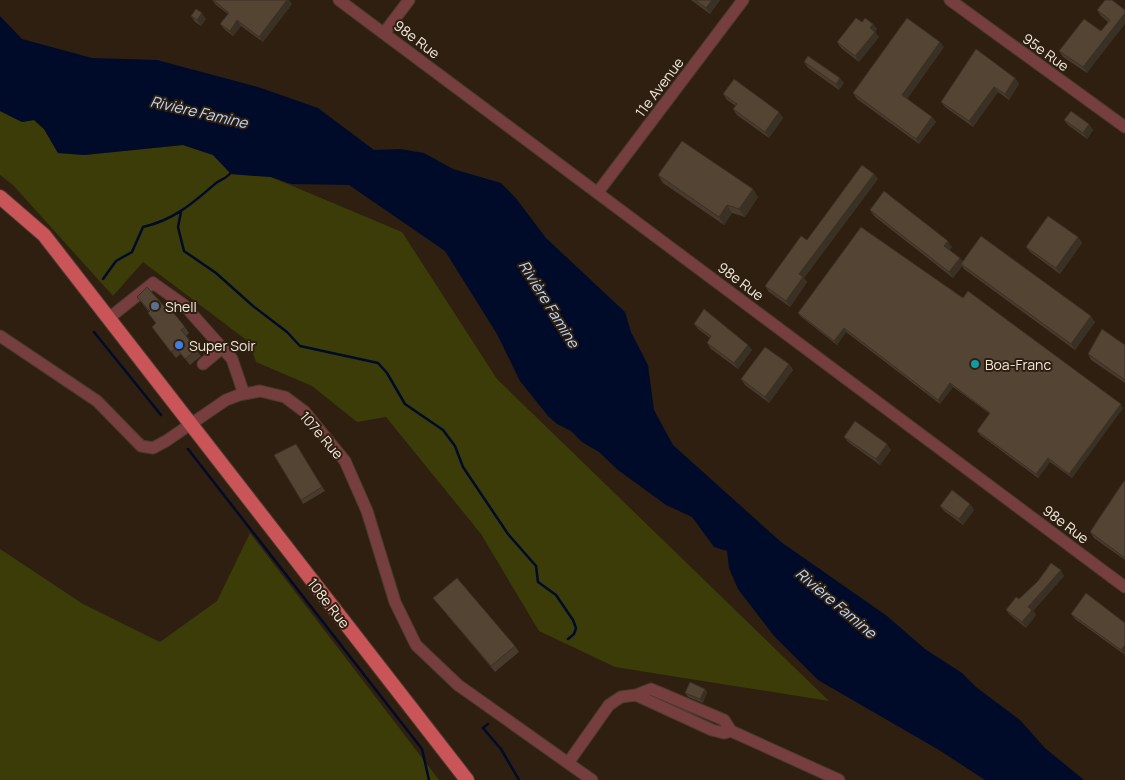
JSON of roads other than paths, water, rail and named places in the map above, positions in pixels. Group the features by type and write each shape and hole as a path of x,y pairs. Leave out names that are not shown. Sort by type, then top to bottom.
{"main road":[{"path":"0,198 44,235 192,425"},
{"name":"108e Rue","path":"192,425 467,780"}],"street":[{"name":"98e Rue","path":"339,0 1125,587"},
{"path":"384,33 409,0"},
{"name":"11e Avenue","path":"598,192 743,0"},
{"name":"95e Rue","path":"950,0 1125,128"},
{"path":"109,318 153,283 184,305 232,360 244,394"},
{"name":"107e Rue","path":"0,336 97,401 141,446 152,448 192,425 226,400 244,394 260,391 285,398 304,412 345,461 366,511 398,609 416,645 458,685 592,780"},
{"path":"203,364 222,348"},
{"path":"568,762 609,705 621,697 636,695 712,730 724,733 731,731 839,780"}],"water":[{"name":"Rivière Famine","path":"0,16 22,39 92,58 157,60 258,87 318,108 374,150 400,149 424,153 453,169 501,183 515,197 546,238 625,312 631,332 648,365 654,410 673,445 781,542 887,616 925,649 962,673 976,687 1020,720 1045,748 1084,780 985,780 939,750 818,680 774,636 738,589 729,568 727,551 714,547 692,517 666,505 618,470 599,452 582,442 571,431 557,424 548,416 520,381 497,334 445,251 349,185 291,184 271,177 231,174 213,155 183,145 84,155 58,153 44,129 34,120 22,122 0,111"}],"waterway":[{"path":"103,279 116,261 132,252 143,227 164,220 182,210 216,183 227,177 232,171"},
{"path":"181,212 178,227 184,251 216,273 253,306 287,332 300,346 378,363 387,373 405,404 443,430 455,446 463,467 508,534 536,566 538,582 556,595 573,620 576,628 574,634 568,639"},
{"path":"94,332 161,415"},
{"path":"188,449 422,749 429,780"},
{"path":"488,724 483,728 501,749 519,780"}],"place":[{"name":"Shell","path":"155,306"},
{"name":"Super Soir","path":"179,345"},
{"name":"Boa-Franc","path":"975,364"}]}
